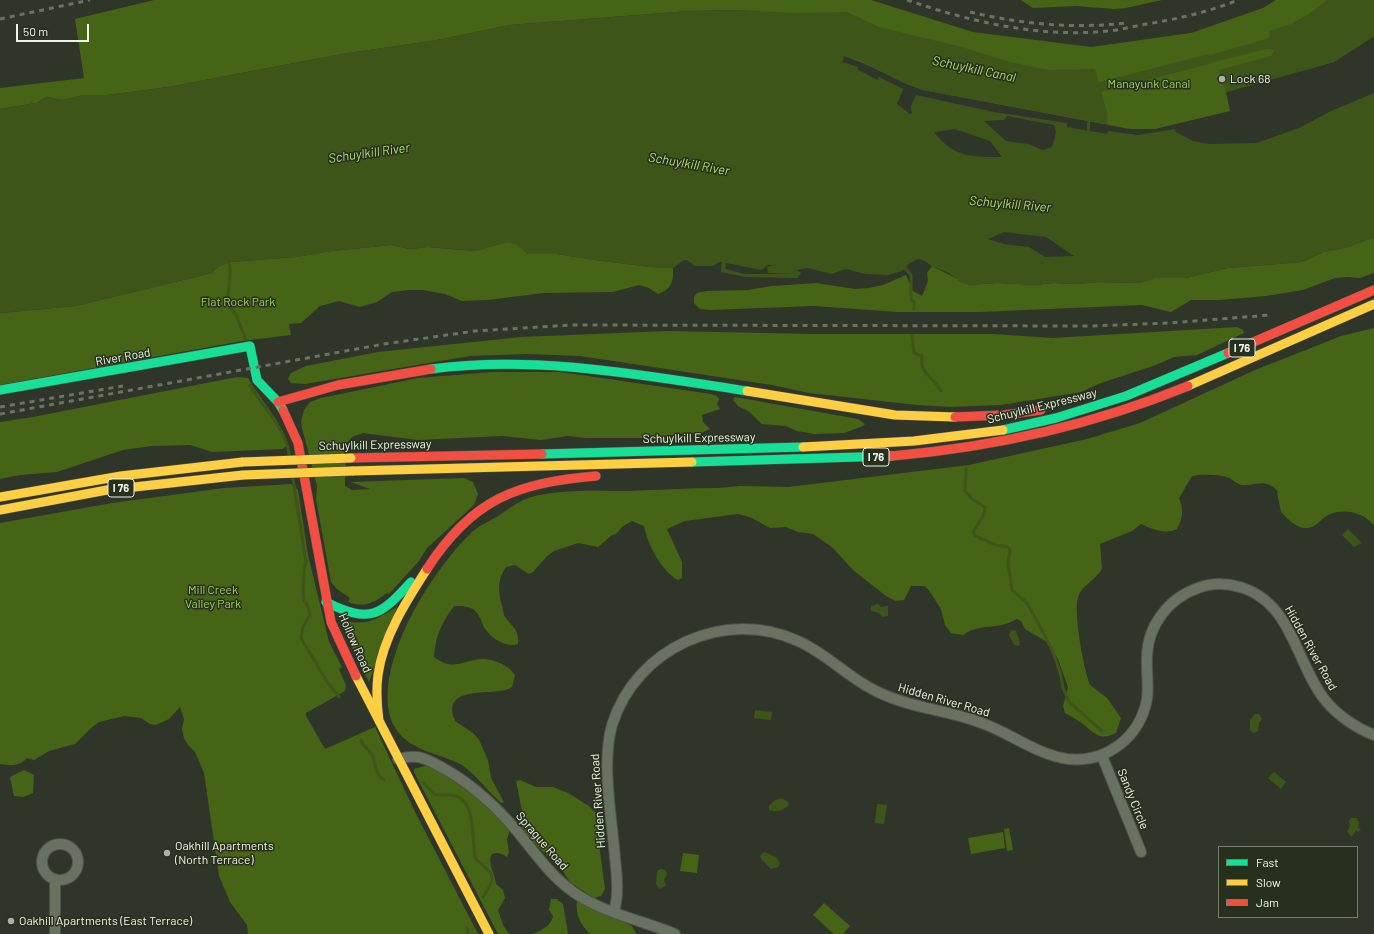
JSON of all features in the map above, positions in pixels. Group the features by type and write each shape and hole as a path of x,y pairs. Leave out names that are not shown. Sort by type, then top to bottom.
{"main road":[{"name":"Schuylkill Expressway","path":"0,497 128,474 243,462 351,458 752,449 897,443 968,436 1039,422 1108,402 1187,372 1374,290"},
{"name":"Schuylkill Expressway","path":"0,510 115,489 243,475 870,458 925,454 994,444 1048,433 1101,418 1152,400 1374,304"},
{"name":"River Road","path":"0,390 250,346"},
{"name":"Hollow Road","path":"250,346 257,380 278,402 291,425 298,443 326,602 341,645 488,934"},
{"path":"278,402 323,389 416,372 487,365 526,364 623,372 895,415 930,419 1010,415 1108,402"},
{"path":"621,473 736,462"},
{"path":"326,602 343,612 354,615 365,616 376,613 398,596 466,520 500,497 516,490 549,480 605,475"},
{"path":"379,721 376,684 383,650 402,611 430,562"}],"street":[{"name":"Hidden River Road","path":"614,912 617,887 607,756 614,720 629,689 649,666 675,646 703,634 724,629 748,629 786,636 808,646 855,680 890,697 924,708 982,723 1058,757 1079,759 1102,756 1126,739 1139,720 1147,698 1147,647 1150,635 1161,615 1180,596 1202,586 1214,584 1244,588 1257,594 1269,603 1286,624 1314,681 1331,707 1352,723 1374,735"},
{"name":"Sprague Road","path":"398,759 414,755 420,757 447,770 468,784 498,811 545,866 561,882 582,898 614,912 675,934"},
{"name":"Sandy Circle","path":"1102,756 1141,852"},
{"path":"55,879 55,934"}],"green space":[{"name":"Manayunk Canal","path":"154,0 871,0 973,32 1091,47 1191,33 1263,8 1276,0 1374,0 1374,36 1334,62 1226,92 1230,111 1155,129 1130,129 923,90 744,10 689,11 510,25 437,40 342,54 168,87 107,95 83,95 62,100 47,97 36,103 0,109 0,88 84,78 75,19"},
{"path":"1021,0 1162,0 1126,8 1114,9 1076,6 1033,8"},
{"path":"1374,237 1374,273 1360,278 1335,278 1303,290 1266,296 1219,300 1191,300 1171,312 1142,305 979,312 898,312 814,306 710,310 700,309 694,303 694,297 697,293 707,291 748,290 772,286 816,283 855,289 869,288 883,285 906,275 913,291 922,296 928,281 927,273 932,266 969,285 997,283 1035,285 1098,282 1140,283 1154,278 1186,278 1228,268 1302,262 1324,252 1348,247"},
{"name":"Flat Rock Park","path":"507,242 517,244 528,254 557,254 659,268 673,268 673,277 669,287 658,294 649,288 639,285 613,292 543,293 488,300 462,301 445,294 423,290 392,292 377,302 360,307 339,301 320,306 301,323 289,324 291,335 242,341 0,385 0,313 76,306 212,273 219,266 230,262 296,257 332,251 391,245 410,249 427,247 475,251"},
{"path":"1237,327 1243,330 1244,333 1197,355 1174,357 1156,365 1098,384 1081,392 1001,405 951,407 917,405 809,393 772,385 580,356 526,354 470,356 305,384 291,383 288,379 291,373 306,366 378,352 521,337 667,331 812,334 993,334 1053,338"},
{"path":"1374,328 1374,525 1358,514 1352,512 1340,512 1328,515 1312,527 1304,528 1297,526 1281,512 1277,492 1279,493 1270,485 1262,483 1242,485 1225,477 1216,475 1200,475 1192,476 1179,498 1182,506 1182,514 1181,521 1177,529 1172,531 1163,531 1141,524 1132,531 1100,544 1102,569 1083,589 1078,597 1078,627 1082,655 1090,685 1107,698 1121,718 1116,733 1106,736 1098,735 1065,713 1063,706 1068,687 1058,659 1047,642 1025,629 1021,621 1017,619 1004,624 969,631 963,635 951,633 945,625 941,609 928,589 924,586 911,586 904,600 896,601 886,596 853,570 832,547 813,534 798,532 786,527 770,528 752,518 738,514 685,521 667,529 682,562 682,578 678,580 666,571 661,564 648,540 644,526 632,521 622,527 616,534 612,535 598,547 578,543 554,551 547,556 533,572 529,574 515,565 506,567 501,576 499,586 500,595 504,615 516,631 518,644 508,645 499,641 490,635 475,611 466,607 454,606 440,630 434,657 447,664 458,664 482,659 491,660 509,668 515,675 512,687 505,690 462,696 455,701 452,709 455,721 473,733 479,740 488,760 491,778 504,802 501,803 471,772 462,765 410,743 402,737 391,719 387,696 388,684 394,659 401,638 422,597 450,556 473,531 525,499 546,494 570,491 629,491 740,486 788,487 969,465 1087,439 1140,423 1255,370 1341,336"},
{"path":"492,372 561,372 711,394 717,396 719,399 717,404 720,409 702,415 703,422 710,429 701,433 684,433 657,438 586,438 568,436 541,440 502,436 418,440 363,433 352,437 346,444 345,486 352,490 370,489 351,482 464,478 473,482 478,494 474,505 427,548 419,561 389,594 387,593 369,604 359,605 348,602 350,598 337,589 331,582 316,499 317,486 301,422 304,410 310,402 321,398 418,378"},
{"path":"237,377 248,378 275,418 285,435 288,444 283,449 212,452 190,445 152,446 123,450 57,472 20,475 0,479 0,422 33,417"},
{"path":"735,397 858,419 865,424 844,433 814,434 797,431 786,426 762,424 748,411 738,406 733,400"},
{"name":"Mill Creek Valley Park","path":"291,484 298,490 308,555 329,642 342,667 339,669 346,685 345,691 306,713 306,716 325,749 375,727 415,812 478,934 248,934 247,925 230,902 219,876 204,773 195,752 184,738 182,729 184,719 180,707 169,719 156,725 150,724 141,718 124,716 99,722 75,744 49,751 34,760 27,758 22,763 15,765 0,764 0,523 112,503 224,488"},
{"path":"397,607 369,682 357,660 342,620 358,623 371,621"},
{"path":"425,766 449,776 471,792 510,829 507,840 509,852 507,857 495,853 491,855 490,859 496,884 503,890 505,898 498,910 503,925 509,934 498,934 414,772 414,769"},
{"path":"24,770 34,775 33,793 23,797 14,796 10,777"},
{"path":"520,780 536,787 553,787 568,793 589,806 598,815 602,823 599,844 605,889 601,896 594,898 570,882 563,871 527,836 522,828 522,811 516,781"},
{"path":"1009,828 1013,850 1007,851 1004,829"},
{"path":"1003,832 1005,848 971,854 968,838"},
{"path":"683,853 699,855 697,873 680,871"},
{"path":"551,899 557,899 563,904 568,934 533,934 546,927 552,919 553,916 549,910"},
{"path":"577,900 632,926 636,934 590,934 583,926 579,918"},
{"path":"824,903 850,926 843,934 834,934 813,915"}],"water":[{"path":"1327,0 1374,0 1374,36 1334,62 1226,92 1219,70 1271,56 1274,51 1272,49 1266,49 1198,66 1196,59 1270,38 1269,31 1291,24 1309,14"},
{"name":"Schuylkill River","path":"744,10 793,13 847,12 879,27 962,47 1010,62 1048,70 1095,69 1108,116 1107,124 923,90 906,84 859,60 844,56 842,62 858,67 857,69 877,80 879,77 903,89 897,104 910,114 912,113 911,106 916,95 994,112 1067,123 1067,127 1107,134 1108,131 1138,135 1175,129 1176,132 1193,141 1209,144 1256,143 1299,128 1331,111 1374,93 1374,237 1348,247 1324,252 1302,262 1228,268 1186,278 1154,278 1140,283 1098,282 1035,285 997,283 969,285 960,282 949,273 918,259 910,263 902,271 888,275 865,274 846,269 831,274 808,268 797,270 801,273 797,278 746,277 721,272 722,262 712,266 695,266 687,260 684,260 673,268 659,268 557,254 528,254 517,245 507,242 475,251 427,247 410,249 391,245 332,251 296,257 230,262 219,266 212,273 76,306 0,313 0,109 36,103 47,97 62,100 83,95 107,95 168,87 342,54 437,40 510,25 689,11","holes":["1007,116 1054,125 1056,132 1053,145 1050,148 1043,150 1028,144 1006,141 984,121 1004,120","955,129 990,141 1002,157 982,157 964,154 949,147 941,141 934,132","1004,232 1046,237 1074,256 1045,257 1029,247 1004,244 988,239","726,263 762,270 768,265 773,265 767,267 768,273 797,274 745,274 725,269"]},
{"path":"1348,529 1362,543 1354,547 1342,535"},
{"path":"878,604 881,607 888,606 888,616 882,617 879,613 871,611 871,606"},
{"path":"1011,630 1016,631 1020,642 1019,646 1014,645 1009,635"},
{"path":"755,710 772,712 771,720 754,718"},
{"path":"1255,714 1259,714 1262,719 1259,723 1258,731 1253,733 1250,730 1250,720"},
{"path":"1274,772 1286,782 1281,789 1268,778"},
{"path":"782,798 788,802 789,805 780,810 769,810 769,806 775,800"},
{"path":"877,804 887,805 884,824 875,823"},
{"path":"1351,818 1357,818 1359,824 1358,827 1361,830 1358,832 1356,830 1352,837 1347,832 1350,826 1349,821"},
{"path":"764,852 776,857 780,863 778,867 771,869 762,860 760,856"},
{"path":"660,869 665,870 667,874 664,880 666,886 659,889 656,884 657,871"}],"waterway":[{"name":"Schuylkill Canal","path":"1089,90 1209,59"},
{"path":"1088,134 1089,118"},
{"path":"229,260 230,272 228,298 230,307 236,315 246,340"},
{"path":"905,268 911,275 911,299 914,302 914,309"},
{"path":"912,336 914,353 922,356 923,367 927,375 941,391"},
{"path":"250,385 279,427 287,444 289,454"},
{"path":"966,468 965,491 972,499 985,507 983,517 973,532 975,536 996,545 1008,547 1010,550 1008,563 1012,590 1027,603 1044,634 1053,652 1060,672 1063,688 1069,702 1102,731"},
{"path":"293,479 306,562 304,571 304,601 308,606 310,615 303,627 301,638 328,683 339,697"},
{"path":"361,740 372,755 377,772 384,780"},
{"path":"423,782 434,794 456,796 463,800 467,807 472,824 476,859 490,872 492,876 491,884 483,897"},
{"path":"467,928 468,934"}],"railway":[{"path":"0,19 90,0"},
{"path":"907,0 956,15 1006,26 1031,30 1082,33 1113,30 1170,20 1204,12 1238,0"},
{"path":"970,12 1008,20 1047,24 1086,26 1126,23"},
{"path":"0,414 384,344 475,331 571,325 1090,326 1169,323 1270,315"},
{"path":"0,407 123,386"}],"traffic: fast":[{"path":"0,390 250,346 257,380 278,402 283,410"},
{"path":"1003,430 1056,418 1126,396 1228,353"},
{"path":"431,369 471,365 510,364 550,366 629,373 747,391"},
{"path":"542,454 803,447"},
{"path":"692,462 892,456"},
{"path":"326,602 353,613 373,613 391,603 411,582"}],"traffic: slow":[{"path":"1188,386 1374,304"},
{"path":"747,391 895,415 955,417"},
{"path":"803,447 914,441 1003,430"},
{"path":"243,462 351,458"},
{"path":"0,497 121,476 243,462"},
{"path":"352,471 692,462"},
{"path":"243,475 352,471"},
{"path":"0,510 107,490 243,475"},
{"path":"379,721 377,681 385,647 397,619 427,569"},
{"path":"356,676 489,934"}],"traffic: jam":[{"path":"1228,353 1374,290"},
{"path":"278,402 338,385 431,369"},
{"path":"892,456 968,447 1043,432 1116,412 1188,386"},
{"path":"283,410 298,443 331,622 356,676"},
{"path":"955,417 1004,415 1041,410"},
{"path":"351,458 542,454"},
{"path":"427,569 444,545 461,526 479,511 498,499 519,490 542,484 596,476"}],"place":[{"name":"Lock 68","path":"1222,79"},
{"name":"Oakhill Apartments (North Terrace)","path":"167,853"},
{"name":"Oakhill Apartments (East Terrace)","path":"11,921"}]}
